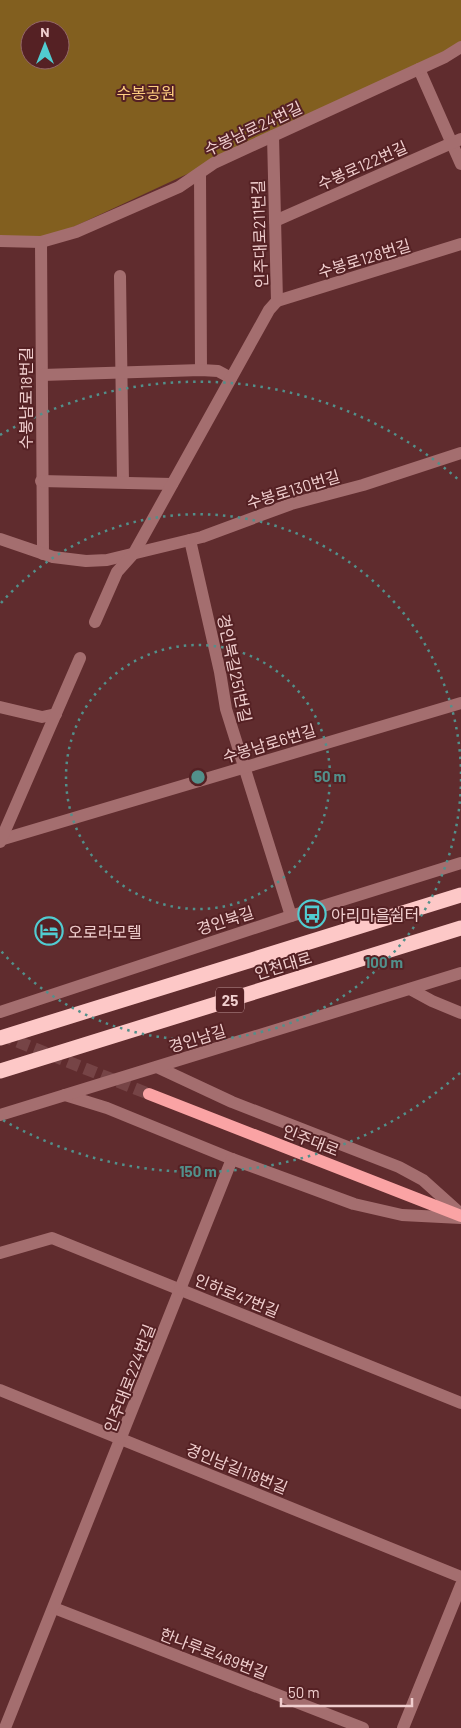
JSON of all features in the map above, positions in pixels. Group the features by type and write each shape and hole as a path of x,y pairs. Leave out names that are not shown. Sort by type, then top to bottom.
{"highway":[{"name":"인천대로","path":"0,1038 461,895"},
{"name":"인천대로","path":"0,1071 461,928"}],"main road":[{"name":"인주대로","path":"150,1094 461,1216"}],"street":[{"name":"수봉남로24번길","path":"0,242 41,242 76,232 179,187 214,163 420,69 461,47"},
{"path":"420,69 456,141 461,164"},
{"name":"인주대로211번길","path":"95,622 117,572 134,554 269,310 277,301 273,136"},
{"name":"수봉로122번길","path":"275,221 456,141"},
{"path":"200,173 201,370"},
{"name":"수봉남로18번길","path":"41,242 41,481 43,554"},
{"name":"수봉로128번길","path":"277,301 461,244"},
{"path":"120,276 123,482"},
{"path":"42,375 201,370 218,371 231,378"},
{"name":"수봉로130번길","path":"134,554 190,540 291,504 363,485 461,453"},
{"path":"41,481 172,484"},
{"path":"0,539 43,554 86,561 107,560 134,554"},
{"name":"경인북길251번길","path":"190,540 220,672 226,709 291,916"},
{"path":"0,841 80,658"},
{"name":"수봉남로6번길","path":"0,841 461,703"},
{"path":"0,707 42,717 56,714"},
{"name":"경인북길","path":"0,1012 291,916 461,863"},
{"name":"경인남길","path":"0,1115 461,973"},
{"path":"410,989 461,1013"},
{"path":"0,1002 14,1008"},
{"path":"157,1067 232,1102 399,1167 423,1180 461,1216"},
{"path":"65,1095 107,1108 232,1159 354,1204 402,1215 461,1216"},
{"name":"인주대로224번길","path":"5,1728 232,1159"},
{"name":"인하로47번길","path":"0,1253 52,1238 461,1403"},
{"name":"경인남길118번길","path":"0,1390 461,1577"},
{"path":"403,1728 457,1606 461,1584"},
{"name":"한나루로489번길","path":"54,1608 363,1728"}],"green space":[{"name":"수봉공원","path":"0,0 461,0 461,42 439,57 41,242 0,239"}],"tunnel":[{"path":"1,1035 149,1094"}],"place":[{"name":"아리마을쉼터","path":"312,914"},
{"name":"오로라모텔","path":"49,931"}]}
